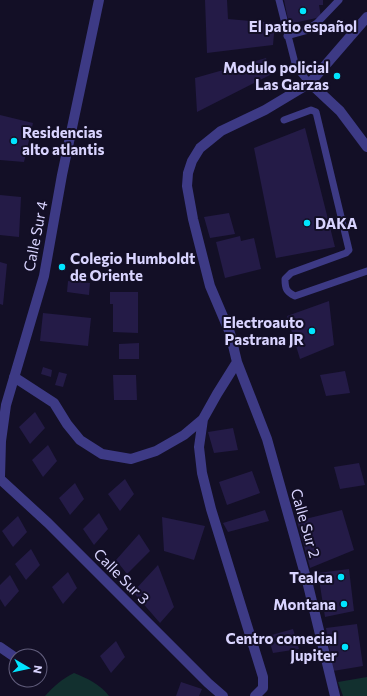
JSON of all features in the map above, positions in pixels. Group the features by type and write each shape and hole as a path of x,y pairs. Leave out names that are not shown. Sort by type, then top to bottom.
{"street":[{"name":"Calle Sur 4","path":"0,478 1,441 6,405 44,276 62,175 99,0"},
{"name":"Calle Sur 2","path":"335,696 308,585 267,438 238,362 230,333 210,286 187,186 188,174 192,161 200,148 221,131 265,110 310,83 367,17"},
{"path":"310,83 340,111 367,147"},
{"path":"14,377 54,403 67,424 80,440 102,454 131,459 156,451 184,435 203,419 238,362"},
{"path":"203,419 199,447 202,473 211,509 263,677 263,688 255,696"},
{"name":"Calle Sur 3","path":"0,478 48,523 223,696"}],"lane":[{"path":"279,0 296,67 304,78 310,83"},
{"path":"287,36 305,31 317,23 339,0"},
{"path":"284,120 311,110 316,112 349,250 346,253 291,273 285,279 285,287 288,293 295,296 367,271"}],"green space":[{"path":"74,673 93,682 102,688 109,696 45,696 58,683"},
{"path":"367,677 367,696 343,696 338,682"}],"building":[{"path":"205,0 227,0 228,19 275,23 273,45 207,53"},
{"name":"El patio español","path":"284,0 323,0 323,5 319,5 321,17 289,24"},
{"path":"266,58 272,74 197,112 195,78"},
{"name":"Residencias alto atlantis","path":"0,115 33,123 24,162 0,160"},
{"path":"305,128 335,247 276,258 254,148"},
{"path":"0,195 21,197 19,237 0,235"},
{"path":"229,213 235,234 210,238 204,217"},
{"path":"240,236 241,241 254,238 261,269 225,278 216,242"},
{"path":"0,262 7,264 3,305 0,304"},
{"path":"68,281 90,283 89,295 67,292"},
{"path":"110,292 138,292 138,333 113,332 113,304 110,304"},
{"path":"329,301 334,345 300,359 287,316"},
{"path":"43,313 91,318 88,346 40,341"},
{"path":"139,343 139,359 119,359 119,344"},
{"path":"43,367 52,370 51,377 41,374"},
{"path":"345,371 350,393 326,396 320,375"},
{"path":"59,372 67,374 63,387 55,385"},
{"path":"113,375 136,375 137,400 114,400"},
{"path":"35,412 45,428 30,444 19,427"},
{"path":"233,428 238,450 214,453 208,432"},
{"path":"48,445 57,461 43,477 32,460"},
{"path":"359,463 365,485 340,489 334,467"},
{"path":"252,471 260,493 227,505 219,482"},
{"path":"125,479 134,494 120,511 108,494"},
{"path":"75,483 84,499 70,515 59,498"},
{"path":"265,510 269,521 228,532 223,523"},
{"path":"342,510 354,550 310,568 297,521"},
{"path":"99,513 108,529 94,545 83,529"},
{"path":"18,516 27,532 13,547 2,531"},
{"path":"162,517 205,526 194,560 164,551"},
{"path":"139,534 150,551 127,574 116,560"},
{"path":"31,549 40,565 26,580 15,564"},
{"path":"158,565 174,607 160,623 133,592"},
{"path":"349,569 354,611 325,617 318,573"},
{"path":"68,572 77,588 63,604 52,587"},
{"path":"10,575 19,591 5,607 0,599 0,585"},
{"name":"Centro comecial Jupiter","path":"357,624 363,666 333,671 326,628"},
{"path":"293,629 299,649 273,653 268,636"},
{"path":"116,641 125,657 111,673 100,656"},
{"path":"181,682 202,689 199,696 176,696"}],"place":[{"name":"El patio español","path":"303,11"},
{"name":"Modulo policial Las Garzas","path":"337,76"},
{"name":"Residencias alto atlantis","path":"14,141"},
{"name":"DAKA","path":"307,223"},
{"name":"Colegio Humboldt de Oriente","path":"62,267"},
{"name":"Electroauto Pastrana JR","path":"312,331"},
{"name":"Tealca","path":"341,577"},
{"name":"Montana","path":"344,604"},
{"name":"Centro comecial Jupiter","path":"345,647"}]}
